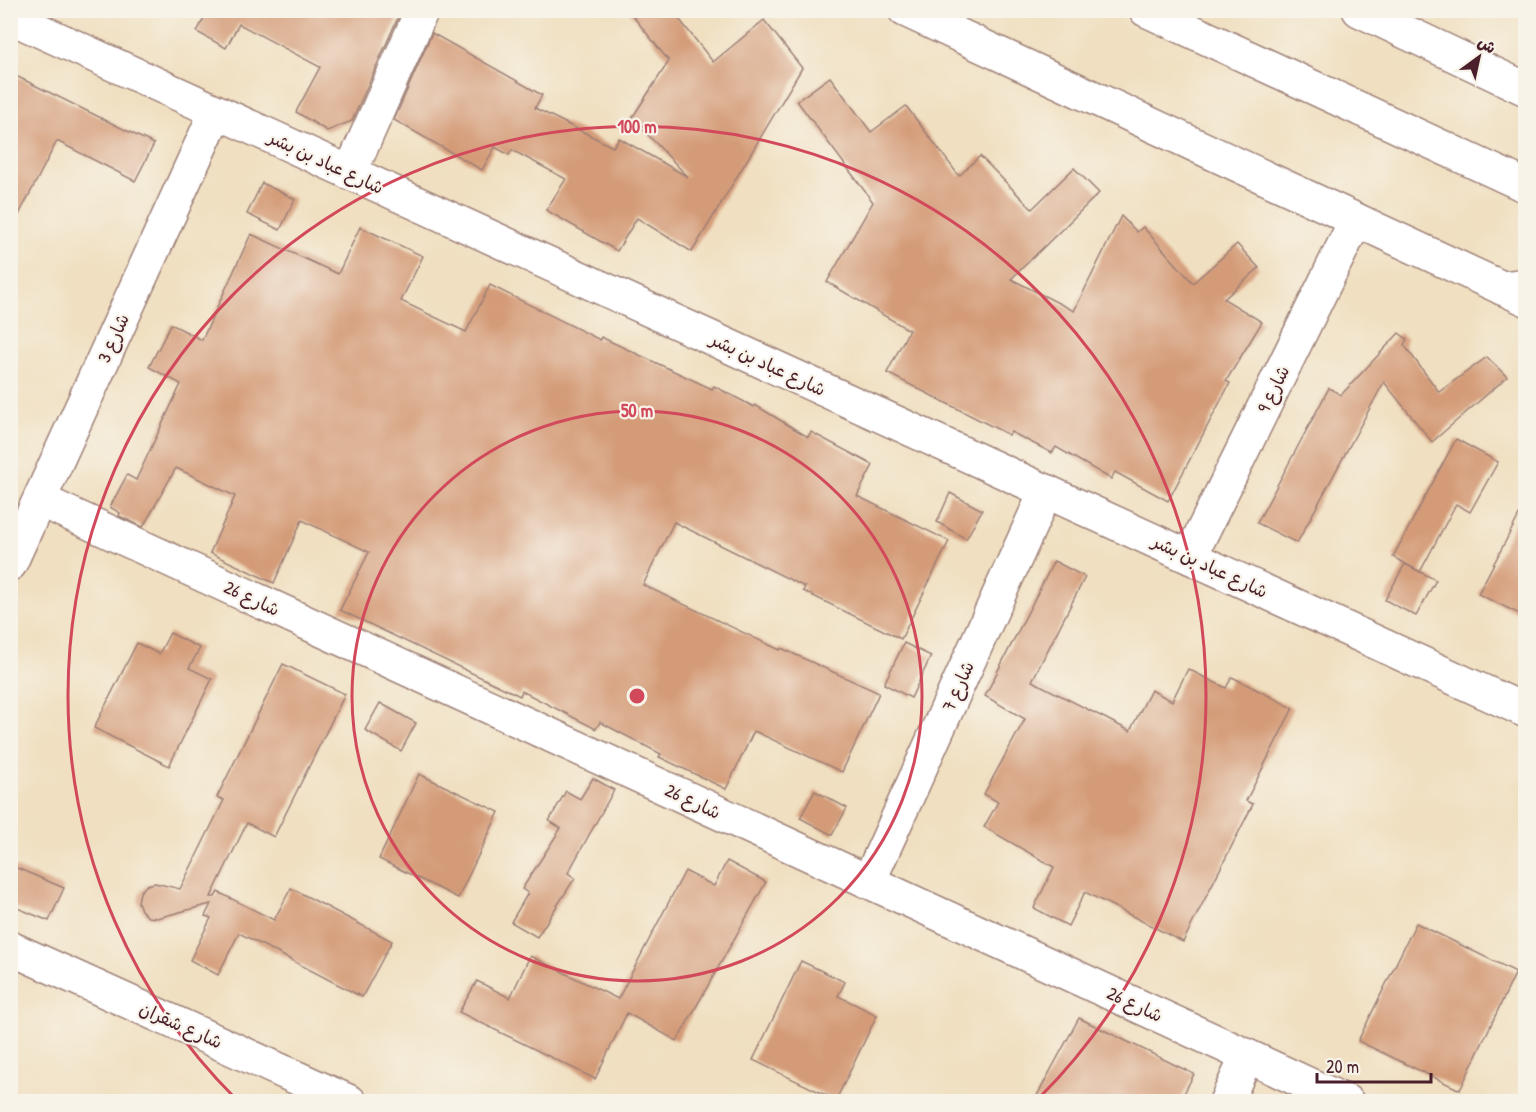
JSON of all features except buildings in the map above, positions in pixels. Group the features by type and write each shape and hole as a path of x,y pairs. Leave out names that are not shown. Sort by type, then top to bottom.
{"main road":[{"path":"350,173 422,10"},
{"path":"905,10 1356,220 1518,291"},
{"path":"1146,10 1526,186"},
{"path":"1359,10 1526,89"},
{"name":"شارع عباد بن بشر","path":"10,17 1526,711"},
{"name":"شارع 3","path":"10,564 216,112"},
{"name":"شارع 9","path":"1190,557 1356,220"},
{"name":"شارع 7","path":"869,881 1047,491"},
{"name":"شارع 26","path":"40,500 1347,1101"},
{"name":"شارع شقران","path":"10,948 350,1101"},
{"path":"1226,1101 1247,1056"}]}
